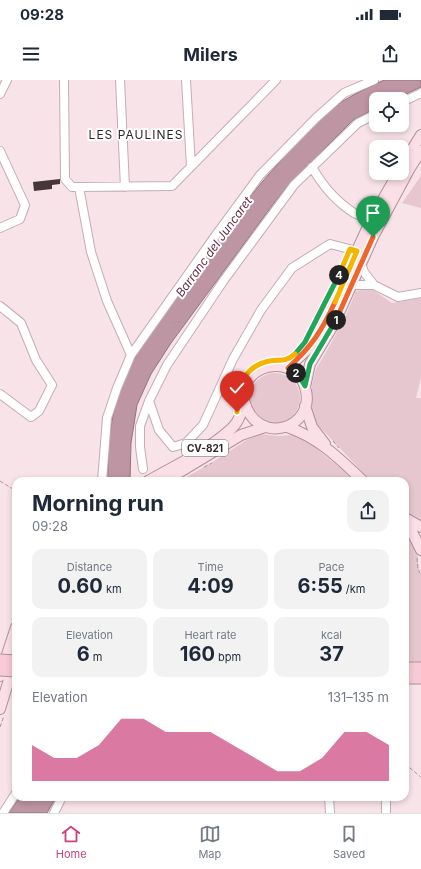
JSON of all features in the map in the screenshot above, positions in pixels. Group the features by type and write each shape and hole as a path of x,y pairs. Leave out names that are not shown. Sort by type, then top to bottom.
{"highway":[{"path":"0,660 12,661"},
{"path":"409,668 421,668"},
{"path":"0,670 12,670"},
{"path":"409,678 421,678"}],"main road":[{"path":"409,155 421,135"},
{"name":"CV-821","path":"359,477 329,449 312,427 305,406 307,396 305,386 310,364 334,324 373,237 410,168 421,151"},
{"path":"305,386 298,376 288,368 311,346 322,327 370,222 394,180"},
{"name":"CV-821","path":"155,477 225,435 233,427 241,415 244,391 247,382 253,374 270,366 288,368"},
{"path":"244,400 250,417 265,427"},
{"path":"287,427 295,422 301,415 305,406"},
{"name":"CV-821","path":"173,477 242,435 265,427 272,429 287,427 305,434 329,449"},
{"path":"409,520 421,527"},
{"path":"409,527 421,550"},
{"path":"0,676 12,639"},
{"path":"0,709 12,670"}],"street":[{"path":"0,94 7,80"},
{"path":"64,80 65,179 72,187 172,186 273,81"},
{"path":"120,80 125,187"},
{"path":"186,80 191,166"},
{"path":"102,477 107,418 117,388 131,355 260,175 316,118 344,94 374,80"},
{"path":"409,98 421,92"},
{"path":"143,469 140,447 140,426 149,400 167,365 224,280 294,185 358,123 369,118"},
{"path":"0,151 25,205 20,219 0,228"},
{"path":"312,167 321,183 337,199 355,214 366,217 370,222"},
{"path":"79,187 91,252 107,301 131,355"},
{"path":"149,400 159,430 174,447 186,443 203,425 234,359 261,310 292,268 330,244 357,251"},
{"path":"361,263 364,272 374,284 398,297 421,293"},
{"path":"351,285 374,284"},
{"path":"0,306 21,324 36,360 52,385 39,411 31,416 0,394"},
{"path":"3,813 12,799"},
{"path":"54,813 60,801"},
{"path":"330,801 330,813"},
{"path":"386,801 386,813"}],"path":[{"path":"0,480 12,488"},
{"path":"409,767 421,776"}],"shaded area":[{"path":"421,176 421,208 402,203"},
{"path":"370,288 392,303 421,298 421,378 416,398 421,398 421,522 409,515 409,477 367,477 316,423 312,410 312,385 316,369 347,313 356,291"},
{"path":"275,373 284,375 293,380 298,389 300,398 298,407 293,416 284,421 275,423 266,421 257,416 252,407 250,398 252,389 257,380 266,375"},
{"path":"260,434 278,436 293,435 302,437 350,477 186,477 245,441"},
{"path":"409,538 418,555 421,575 421,664 409,664"}],"water":[{"name":"Barranc del Juncaret","path":"384,80 421,80 421,87 409,93 369,92 369,112 353,120 290,183 274,203 171,343 151,374 137,405 131,443 130,477 108,477 109,440 113,414 126,375 136,356 203,259 266,177 326,114 343,101"},
{"path":"17,801 54,801 47,813 9,813"}],"building":[{"path":"60,179 60,184 52,185 52,189 34,191 33,182"}],"district":[{"name":"LES PAULINES","path":"136,135"}],"route":[{"path":"237,412 241,384 247,372 268,361 288,359 296,353 305,342 335,284 350,249 357,251 334,304 311,346 288,368 301,379 305,386 310,364 334,324 373,237"}]}
